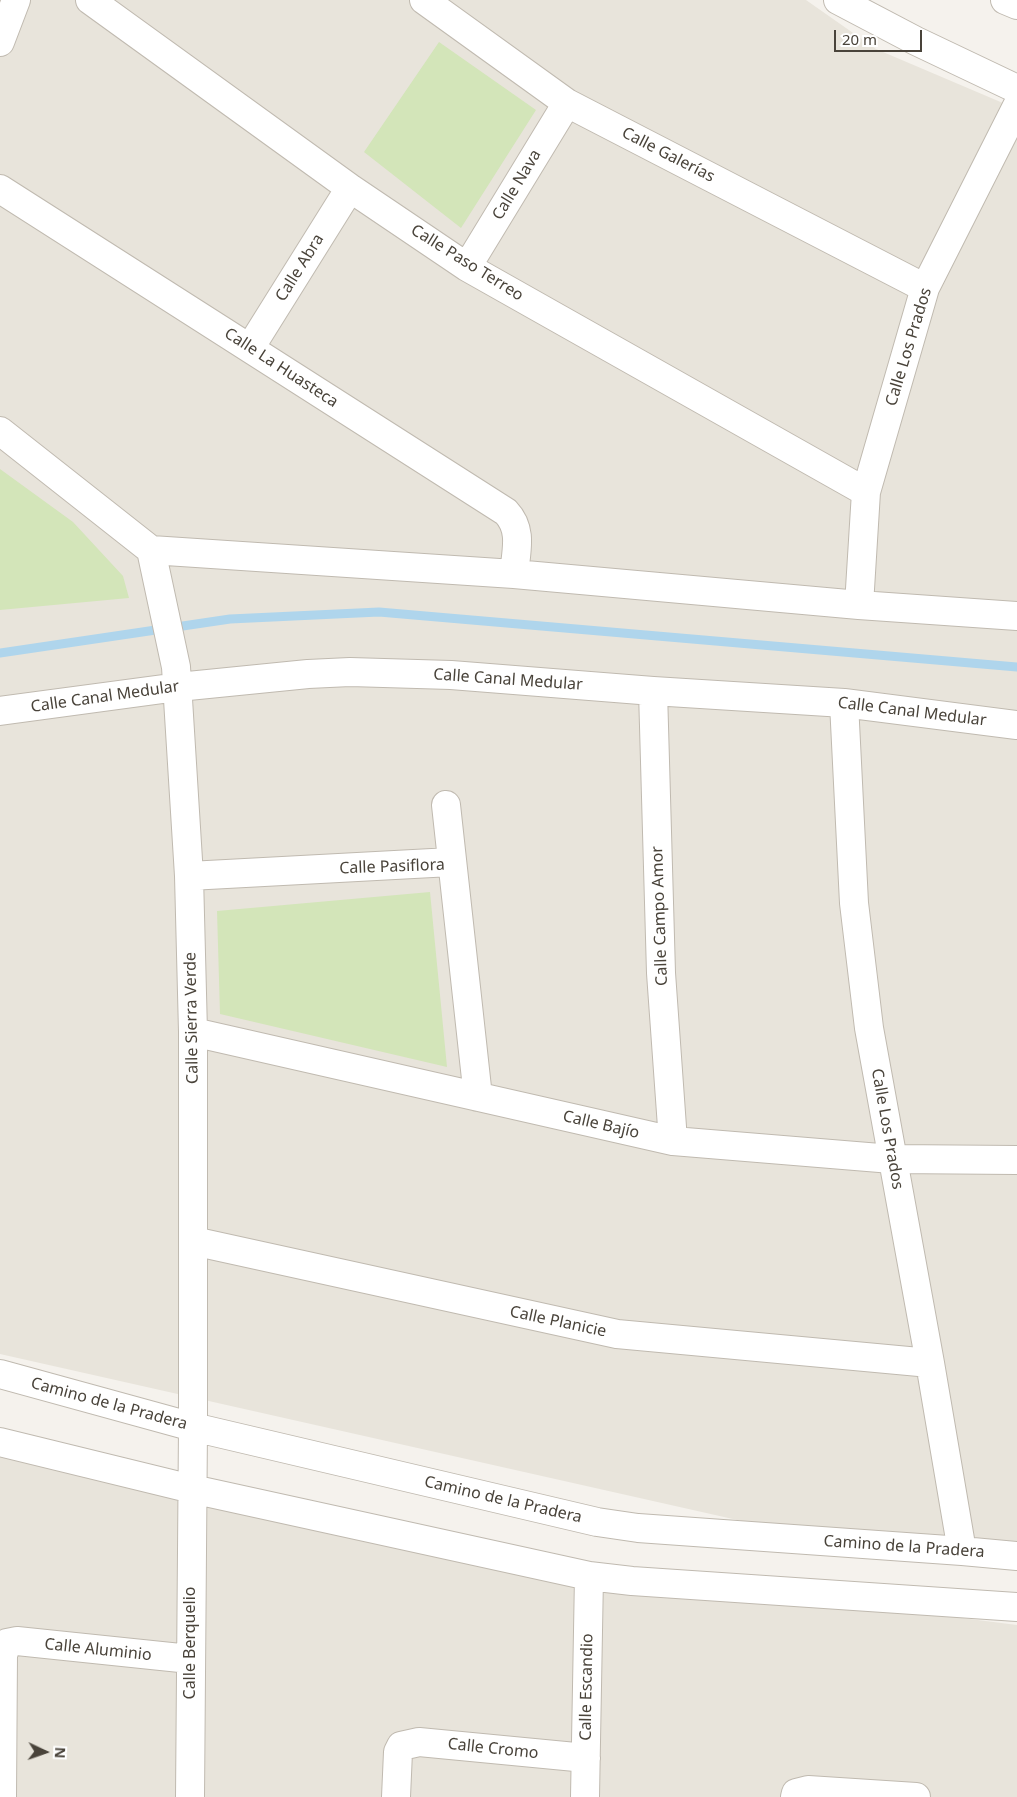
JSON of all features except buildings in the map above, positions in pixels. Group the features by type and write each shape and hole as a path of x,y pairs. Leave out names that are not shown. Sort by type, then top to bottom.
{"street":[{"path":"0,42 16,0"},
{"name":"Calle Paso Terreo","path":"90,0 350,188 467,267 866,492"},
{"name":"Calle Galerías","path":"424,0 567,103 926,288"},
{"path":"838,0 916,41 1017,89"},
{"path":"1005,0 1017,5"},
{"name":"Calle Nava","path":"467,267 567,103"},
{"name":"Calle Los Prados","path":"859,605 866,492 926,288 1017,106"},
{"name":"Calle Abra","path":"250,348 350,188"},
{"name":"Calle La Huasteca","path":"0,189 506,512 513,519 518,537 514,574"},
{"path":"0,431 151,550 514,574 859,605 1017,616"},
{"name":"Calle Sierra Verde","path":"151,550 177,677 189,876 193,1032 192,1489"},
{"name":"Calle Canal Medular","path":"0,711 177,677 350,672 451,675 844,704 1017,725"},
{"name":"Calle Campo Amor","path":"653,691 661,973 673,1141"},
{"name":"Calle Los Prados","path":"844,704 854,903 869,1028 962,1551"},
{"path":"446,805 451,862"},
{"name":"Calle Pasiflora","path":"189,876 451,862 478,1097"},
{"name":"Calle Bajío","path":"193,1032 673,1141 892,1159 1017,1160"},
{"name":"Calle Planicie","path":"193,1241 617,1334 930,1363"},
{"name":"Camino de la Pradera","path":"0,1374 193,1427 597,1522 638,1528 1017,1556"},
{"path":"0,1442 192,1489 589,1576 632,1581 1017,1608"},
{"name":"Calle Berquelio","path":"190,1797 192,1489"},
{"name":"Calle Escandio","path":"585,1797 589,1576"},
{"name":"Calle Aluminio","path":"2,1797 3,1655 7,1643 17,1641 190,1659"},
{"name":"Calle Cromo","path":"396,1797 397,1759 402,1746 419,1742 586,1758"},
{"path":"796,1795 808,1790 916,1797"}],"shaded area":[{"path":"0,0 806,0 876,49 1017,109 1017,1553 764,1526 0,1354"},
{"path":"0,1435 687,1583 1017,1625 1017,1797 0,1797"}],"green space":[{"path":"439,42 536,110 461,228 364,152"},
{"path":"0,469 73,522 123,576 129,598 0,610"},
{"path":"430,892 447,1067 220,1014 217,911"}],"waterway":[{"path":"0,653 230,619 379,612 1017,667"}]}
